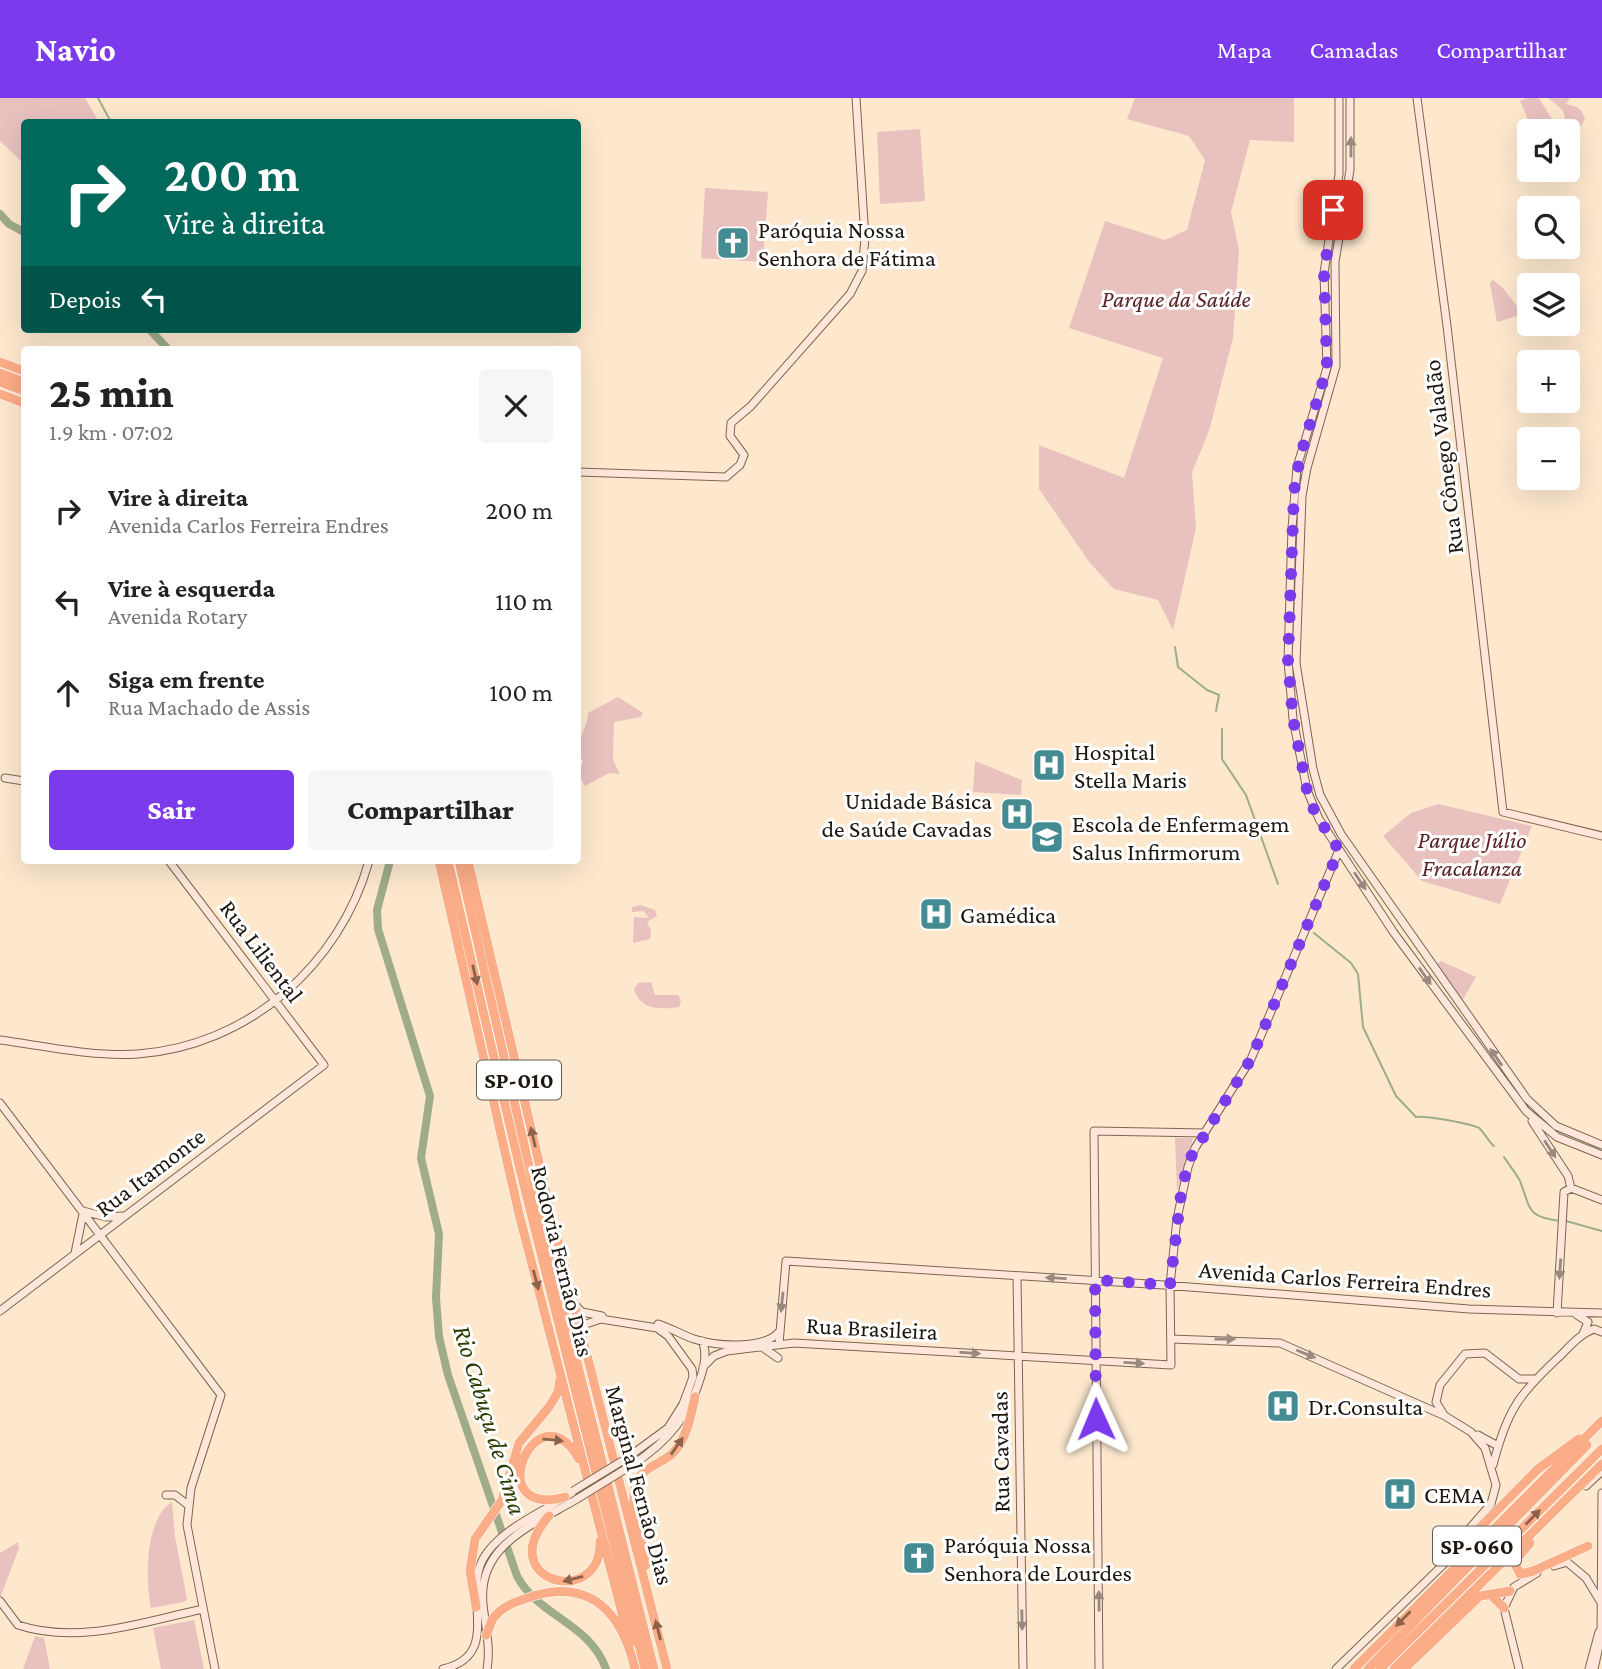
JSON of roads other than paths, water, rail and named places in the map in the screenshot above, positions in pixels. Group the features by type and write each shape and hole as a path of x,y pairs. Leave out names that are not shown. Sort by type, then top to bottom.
{"highway":[{"path":"0,362 21,370"},
{"path":"0,373 21,381"},
{"path":"0,382 21,390"},
{"path":"0,394 21,402"},
{"name":"Marginal Fernão Dias","path":"440,864 519,1213 635,1669"},
{"name":"Rodovia Fernão Dias","path":"449,864 539,1246 645,1669"},
{"name":"Rodovia Fernão Dias","path":"460,864 569,1328 654,1669"},
{"name":"Marginal Fernão Dias","path":"469,864 571,1298 667,1669"},
{"path":"519,1213 539,1246"},
{"path":"569,1328 593,1384"},
{"path":"476,1607 471,1559 475,1539 502,1500 517,1448 555,1398 560,1371"},
{"path":"648,1591 635,1503 636,1484 643,1473 670,1455 680,1444 695,1397"},
{"name":"SP-060","path":"1368,1669 1602,1421"},
{"name":"SP-060","path":"1353,1669 1589,1437 1602,1430"},
{"path":"572,1496 546,1501 529,1493 520,1474 524,1453 536,1441 554,1437 570,1446 585,1468"},
{"path":"1450,1559 1548,1461 1589,1437"},
{"name":"SP-060","path":"1380,1669 1602,1449"},
{"path":"1588,1546 1529,1573 1517,1572 1516,1559 1598,1470"},
{"name":"SP-060","path":"1394,1669 1598,1470"},
{"path":"549,1516 535,1533 532,1557 539,1571 557,1581 571,1581 590,1572 599,1556 600,1525"},
{"path":"1404,1669 1477,1599 1510,1591"},
{"path":"486,1635 495,1616 520,1601 542,1594 572,1592 601,1604 612,1613 630,1644"},
{"path":"1489,1594 1504,1608"}],"street":[{"path":"581,472 726,477 744,458 730,436 729,427 734,419 751,406 842,303 862,271 865,237 856,98"},
{"path":"1339,98 1339,174 1324,273 1327,368 1296,477 1288,661 1293,719 1307,790 1315,813 1456,1020 1526,1111 1568,1176 1557,1313"},
{"path":"1350,98 1350,170 1335,262 1336,366 1303,485 1296,663 1313,769 1323,802 1341,834 1433,968 1535,1107 1556,1126 1602,1145"},
{"name":"Rua Cônego Valadão","path":"1417,98 1449,337 1503,812 1602,836"},
{"path":"2,779 21,781"},
{"path":"1339,850 1251,1059 1191,1157 1177,1219 1170,1285 1171,1339 1280,1343 1445,1416 1498,1446"},
{"name":"Rua Liliental","path":"171,864 324,1065"},
{"path":"0,1040 96,1052 147,1053 219,1035 276,1001 308,971 335,938 353,906 368,864"},
{"path":"1314,911 1322,906 1321,897"},
{"path":"1433,968 1438,956"},
{"name":"Rua Itamonte","path":"0,1311 324,1065"},
{"path":"0,1103 221,1395 188,1505 188,1535 215,1669"},
{"path":"1526,1111 1558,1137 1602,1155"},
{"path":"1099,1669 1094,1361 1094,1131 1205,1133"},
{"path":"1173,1188 1182,1189"},
{"path":"1568,1188 1602,1200"},
{"path":"82,1211 99,1216 124,1216"},
{"path":"74,1254 82,1211"},
{"name":"Avenida Carlos Ferreira Endres","path":"780,1331 786,1261 1170,1285 1416,1306 1602,1313"},
{"name":"Rua Cavadas","path":"1017,1276 1023,1669"},
{"name":"Rua Brasileira","path":"571,1298 582,1312 662,1325 698,1340 763,1342 774,1338 780,1331"},
{"path":"1575,1314 1588,1322 1582,1335"},
{"path":"1492,1467 1521,1393 1582,1335 1594,1329 1602,1329 1596,1317 1589,1314"},
{"path":"584,1348 584,1326 590,1321 601,1320 657,1328 668,1336 692,1369 693,1377 678,1415 657,1439 630,1462"},
{"path":"779,1344 780,1331"},
{"name":"Rua Brasileira","path":"703,1367 721,1352 764,1349 779,1344 1171,1365 1171,1339"},
{"path":"443,1669 463,1662 476,1640 479,1567 498,1546 572,1496 664,1443 695,1397 706,1350 698,1340 685,1345 683,1356"},
{"path":"764,1349 778,1357"},
{"path":"1425,1409 1459,1358 1473,1352 1492,1356 1520,1379 1534,1379"},
{"path":"1520,1379 1521,1393"},
{"path":"1440,1385 1436,1405 1445,1416"},
{"path":"1336,1669 1450,1559 1463,1536 1494,1499 1496,1485 1492,1467 1485,1448 1471,1432"},
{"path":"1594,1669 1600,1632 1602,1493"},
{"path":"166,1495 175,1494 188,1505"},
{"path":"513,1534 549,1516 572,1496"},
{"path":"1575,1566 1576,1555 1601,1532"},
{"path":"487,1669 483,1575 498,1546"},
{"path":"1519,1669 1504,1608 1510,1591 1522,1580 1567,1562 1586,1578 1600,1601"},
{"path":"1586,1578 1596,1577 1601,1573"},
{"path":"1,1604 18,1625 32,1630 79,1634 203,1609"},
{"path":"1589,1669 1600,1632"},
{"path":"463,1662 470,1669"}],"waterway":[{"path":"98,98 109,119"},
{"name":"Rio Cabuçu de Cima","path":"0,214 9,224 21,230"},
{"name":"Rio Cabuçu de Cima","path":"153,333 165,346"},
{"path":"1175,647 1178,667 1207,690 1219,695 1216,711"},
{"path":"1222,729 1222,759 1246,795 1278,884"},
{"name":"Rio Cabuçu de Cima","path":"389,864 377,910 378,929 430,1096 421,1158 439,1234 436,1298 439,1337 448,1375 517,1576 526,1590 538,1601 588,1641 606,1669"},
{"path":"1314,933 1351,963 1358,974 1363,1027 1396,1096 1416,1117 1475,1126 1494,1146"},
{"path":"1504,1157 1520,1181 1531,1210 1541,1217 1560,1221"},
{"path":"1566,1221 1602,1231"}],"place":[{"name":"Paróquia Nossa Senhora de Fátima","path":"733,243"},
{"name":"Hospital Stella Maris","path":"1049,765"},
{"name":"Unidade Básica de Saúde Cavadas","path":"1017,814"},
{"name":"Escola de Enfermagem Salus Infirmorum","path":"1047,837"},
{"name":"Gamédica","path":"936,914"},
{"name":"Dr.Consulta","path":"1283,1406"},
{"name":"CEMA","path":"1400,1494"},
{"name":"Paróquia Nossa Senhora de Lourdes","path":"919,1558"}],"park label":[{"name":"Parque da Saúde","path":"1176,298"},
{"name":"Parque Júlio Fracalanza","path":"1472,853"}]}
